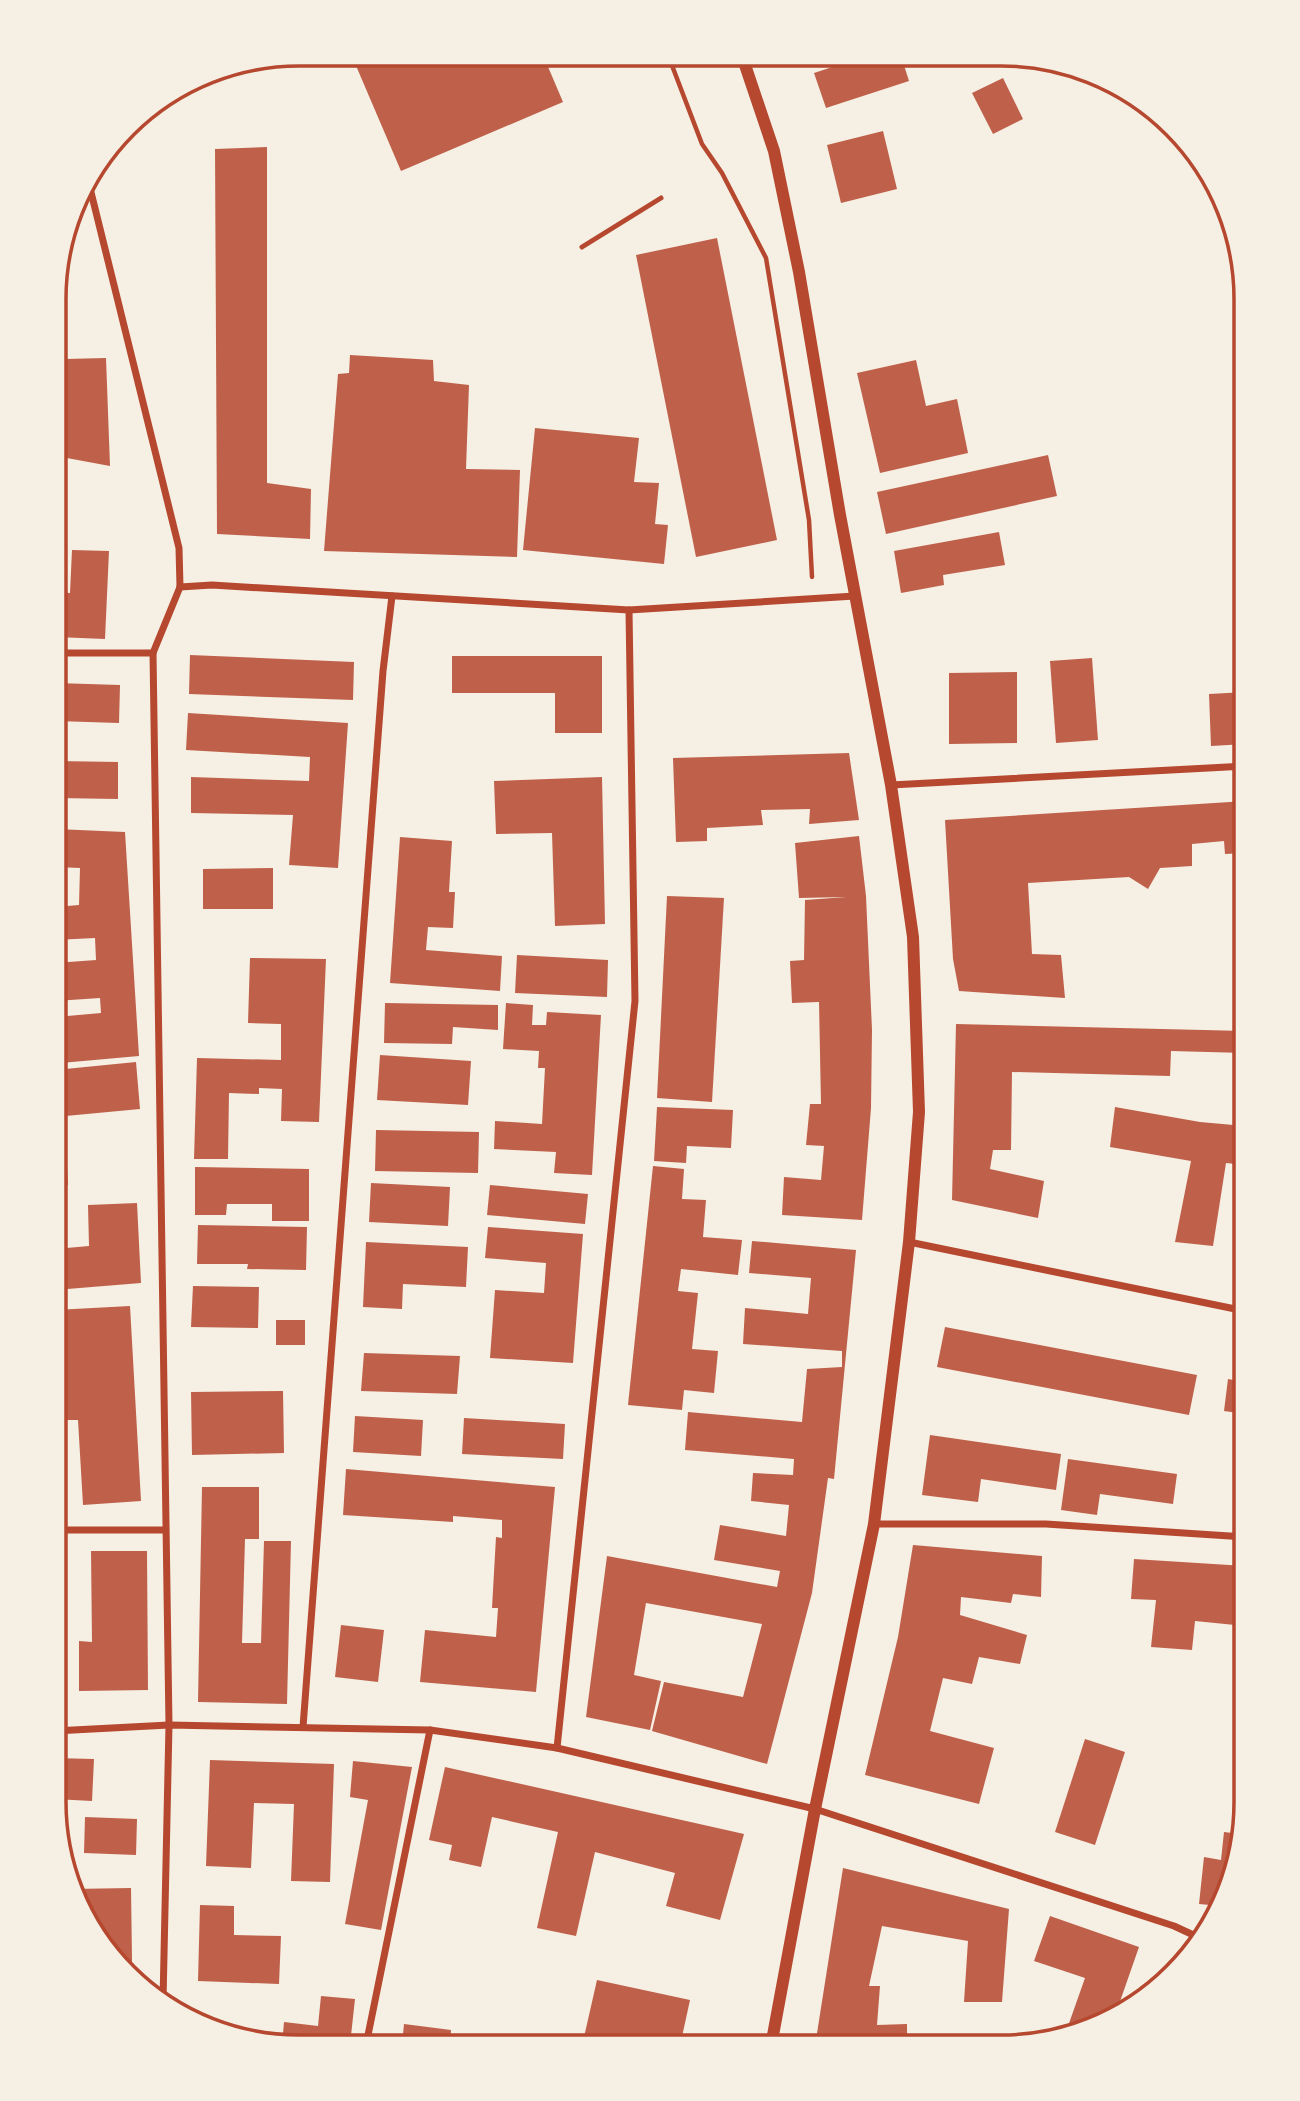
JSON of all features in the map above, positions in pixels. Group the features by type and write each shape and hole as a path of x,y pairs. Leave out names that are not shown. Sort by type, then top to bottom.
{"street":[{"path":"746,66 774,151 891,785 913,937 919,1112 909,1242 874,1524 815,1809 773,2035"},
{"path":"92,196 179,548 180,587 153,653 169,1725 163,1990"},
{"path":"180,587 212,585 629,610 855,596"},
{"path":"303,1727 383,671 392,596"},
{"path":"557,1748 635,1001 629,610"},
{"path":"66,653 153,653"},
{"path":"891,785 1234,767"},
{"path":"909,1242 1233,1309"},
{"path":"874,1524 1046,1524 1233,1536"},
{"path":"66,1530 164,1530"},
{"path":"66,1730 169,1725 429,1730 557,1748 815,1809 1174,1926 1191,1934"},
{"path":"368,2035 429,1730"}],"lane":[{"path":"582,247 661,198"}],"path":[{"path":"672,66 702,144 722,173 766,258 809,520 814,599"}],"building":[{"path":"356,66 548,66 563,102 401,171"},
{"path":"835,66 904,66 909,81 826,108 814,73"},
{"path":"1003,78 1023,119 993,134 972,93"},
{"path":"883,131 897,189 841,203 827,145"},
{"path":"267,147 267,483 311,489 310,539 217,534 215,149"},
{"path":"717,238 777,540 696,557 636,255"},
{"path":"350,355 433,360 434,381 469,385 466,469 520,470 517,557 324,551 338,374 349,373"},
{"path":"106,358 110,466 66,458 66,359"},
{"path":"916,360 926,406 957,399 968,453 880,473 857,373"},
{"path":"535,428 639,438 634,482 659,483 655,524 668,525 664,564 523,550"},
{"path":"1048,455 1057,496 886,534 877,492"},
{"path":"999,532 1005,565 943,575 944,585 901,593 894,551"},
{"path":"72,550 109,551 105,639 66,637 66,593 70,593"},
{"path":"190,655 354,662 353,700 189,694"},
{"path":"452,656 602,656 602,733 555,733 555,693 452,693"},
{"path":"1092,658 1098,740 1056,743 1050,661"},
{"path":"1017,672 1017,743 949,744 949,673"},
{"path":"66,683 120,685 119,723 66,721"},
{"path":"1234,693 1234,745 1211,746 1209,694"},
{"path":"188,713 348,723 338,868 289,865 293,815 191,813 191,777 309,781 310,757 186,750"},
{"path":"849,753 859,820 809,824 810,809 761,810 763,825 707,828 707,841 676,842 673,758"},
{"path":"66,761 118,762 118,799 66,798"},
{"path":"602,777 605,924 555,926 552,833 496,834 494,781"},
{"path":"1234,802 1234,854 1225,854 1224,841 1192,844 1192,866 1160,868 1148,889 1129,877 1028,883 1032,954 1061,955 1065,998 959,991 953,959 945,820"},
{"path":"66,829 125,832 139,1056 66,1063 66,1016 101,1013 100,998 66,1000 66,962 96,960 95,938 66,939 66,906 79,905 80,868 66,867"},
{"path":"859,836 866,896 872,1030 871,1108 862,1220 782,1215 784,1177 821,1180 824,1146 806,1145 810,1104 821,1104 819,1002 792,1003 790,961 804,960 805,900 846,897 799,898 795,843"},
{"path":"400,837 452,841 449,892 455,892 453,928 428,927 426,950 502,956 500,991 390,983"},
{"path":"273,868 273,909 203,909 203,869"},
{"path":"667,896 724,898 712,1102 657,1098"},
{"path":"517,955 608,960 607,997 515,993"},
{"path":"250,958 326,959 319,1122 281,1121 282,1089 259,1088 259,1094 229,1093 228,1159 194,1159 197,1058 281,1060 281,1024 248,1023"},
{"path":"385,1003 498,1005 498,1030 453,1027 452,1044 384,1043"},
{"path":"506,1003 533,1005 532,1025 546,1025 547,1012 601,1015 592,1175 554,1173 556,1152 494,1149 495,1121 542,1124 545,1068 538,1068 539,1051 503,1049"},
{"path":"956,1024 1234,1031 1234,1053 1171,1051 1170,1076 1012,1072 1011,1150 993,1150 990,1169 1044,1181 1038,1218 952,1200"},
{"path":"380,1055 471,1061 468,1105 377,1100"},
{"path":"136,1062 140,1109 66,1116 66,1069"},
{"path":"657,1107 733,1110 731,1148 687,1146 686,1163 654,1161"},
{"path":"1115,1107 1233,1125 1233,1164 1226,1163 1213,1246 1175,1242 1191,1161 1110,1147"},
{"path":"376,1130 479,1132 478,1173 375,1171"},
{"path":"66,1151 68,1185 66,1185"},
{"path":"653,1166 684,1169 682,1199 706,1200 703,1237 742,1240 738,1275 681,1269 678,1291 698,1293 692,1349 718,1351 714,1393 684,1390 682,1410 628,1405"},
{"path":"195,1167 309,1169 309,1221 272,1221 272,1204 227,1204 226,1215 195,1215"},
{"path":"371,1183 450,1187 448,1226 369,1222"},
{"path":"490,1185 588,1194 585,1224 487,1215"},
{"path":"137,1203 141,1283 66,1289 66,1248 89,1246 88,1205"},
{"path":"198,1225 307,1227 306,1270 247,1269 248,1264 197,1264"},
{"path":"488,1227 583,1234 573,1363 490,1358 495,1290 544,1293 546,1263 485,1258"},
{"path":"752,1241 856,1250 834,1479 828,1478 812,1593 767,1764 652,1731 664,1682 743,1697 762,1624 646,1603 634,1675 661,1681 650,1730 586,1717 607,1556 777,1587 780,1571 714,1560 720,1525 786,1536 789,1505 751,1501 753,1473 793,1475 794,1459 685,1450 688,1412 802,1422 807,1369 842,1367 842,1351 743,1344 745,1308 808,1314 811,1278 749,1273"},
{"path":"366,1242 468,1247 466,1287 403,1284 402,1309 363,1307"},
{"path":"193,1286 259,1287 258,1328 191,1327"},
{"path":"130,1306 141,1501 83,1505 78,1420 66,1420 66,1309"},
{"path":"276,1320 305,1320 305,1345 276,1345"},
{"path":"945,1327 1197,1375 1189,1415 937,1367"},
{"path":"364,1353 460,1356 457,1394 361,1391"},
{"path":"1228,1379 1233,1380 1233,1412 1224,1411"},
{"path":"283,1391 284,1453 192,1455 191,1392"},
{"path":"355,1416 423,1420 421,1456 353,1452"},
{"path":"464,1418 565,1424 563,1459 462,1454"},
{"path":"930,1435 1061,1454 1056,1490 981,1479 978,1502 922,1495"},
{"path":"1068,1459 1177,1474 1173,1504 1100,1494 1097,1515 1061,1510"},
{"path":"346,1469 555,1487 536,1692 420,1682 425,1630 496,1637 498,1608 492,1608 496,1537 502,1538 502,1520 453,1516 453,1522 343,1515"},
{"path":"202,1487 259,1487 259,1539 245,1539 242,1643 261,1643 264,1541 291,1541 287,1704 198,1702"},
{"path":"913,1545 1042,1556 1041,1597 1013,1594 1011,1603 961,1597 960,1615 1027,1635 1020,1664 979,1657 972,1684 943,1678 930,1731 994,1748 979,1804 865,1775 898,1637"},
{"path":"91,1551 147,1551 148,1690 79,1691 79,1641 92,1642"},
{"path":"1134,1559 1233,1565 1233,1625 1195,1621 1192,1650 1151,1647 1156,1600 1131,1599"},
{"path":"341,1625 384,1630 378,1682 335,1677"},
{"path":"1085,1739 1125,1752 1095,1845 1055,1832"},
{"path":"66,1758 94,1759 92,1801 66,1800"},
{"path":"210,1760 334,1764 330,1882 291,1881 294,1804 254,1803 251,1868 206,1866"},
{"path":"353,1761 412,1767 381,1930 345,1924 368,1800 350,1797"},
{"path":"445,1767 744,1834 720,1920 666,1906 675,1873 595,1852 576,1936 537,1928 558,1832 492,1817 481,1867 449,1860 452,1845 429,1840"},
{"path":"85,1817 137,1819 136,1855 84,1853"},
{"path":"1224,1832 1232,1833 1226,1862 1216,1890 1209,1905 1199,1904 1204,1857 1221,1860"},
{"path":"843,1868 1009,1909 1002,2002 964,2002 968,1941 882,1926 869,1986 880,1986 877,2025 907,2024 907,2035 817,2035"},
{"path":"131,1888 132,1962 98,1918 84,1889"},
{"path":"200,1905 234,1906 234,1935 281,1936 279,1984 198,1981"},
{"path":"1050,1916 1139,1947 1120,2001 1069,2024 1085,1978 1034,1961"},
{"path":"597,1980 690,2000 682,2035 584,2035"},
{"path":"321,1996 355,1999 351,2035 283,2034 284,2022 318,2026"},
{"path":"404,2024 451,2030 451,2035 403,2035"}]}
